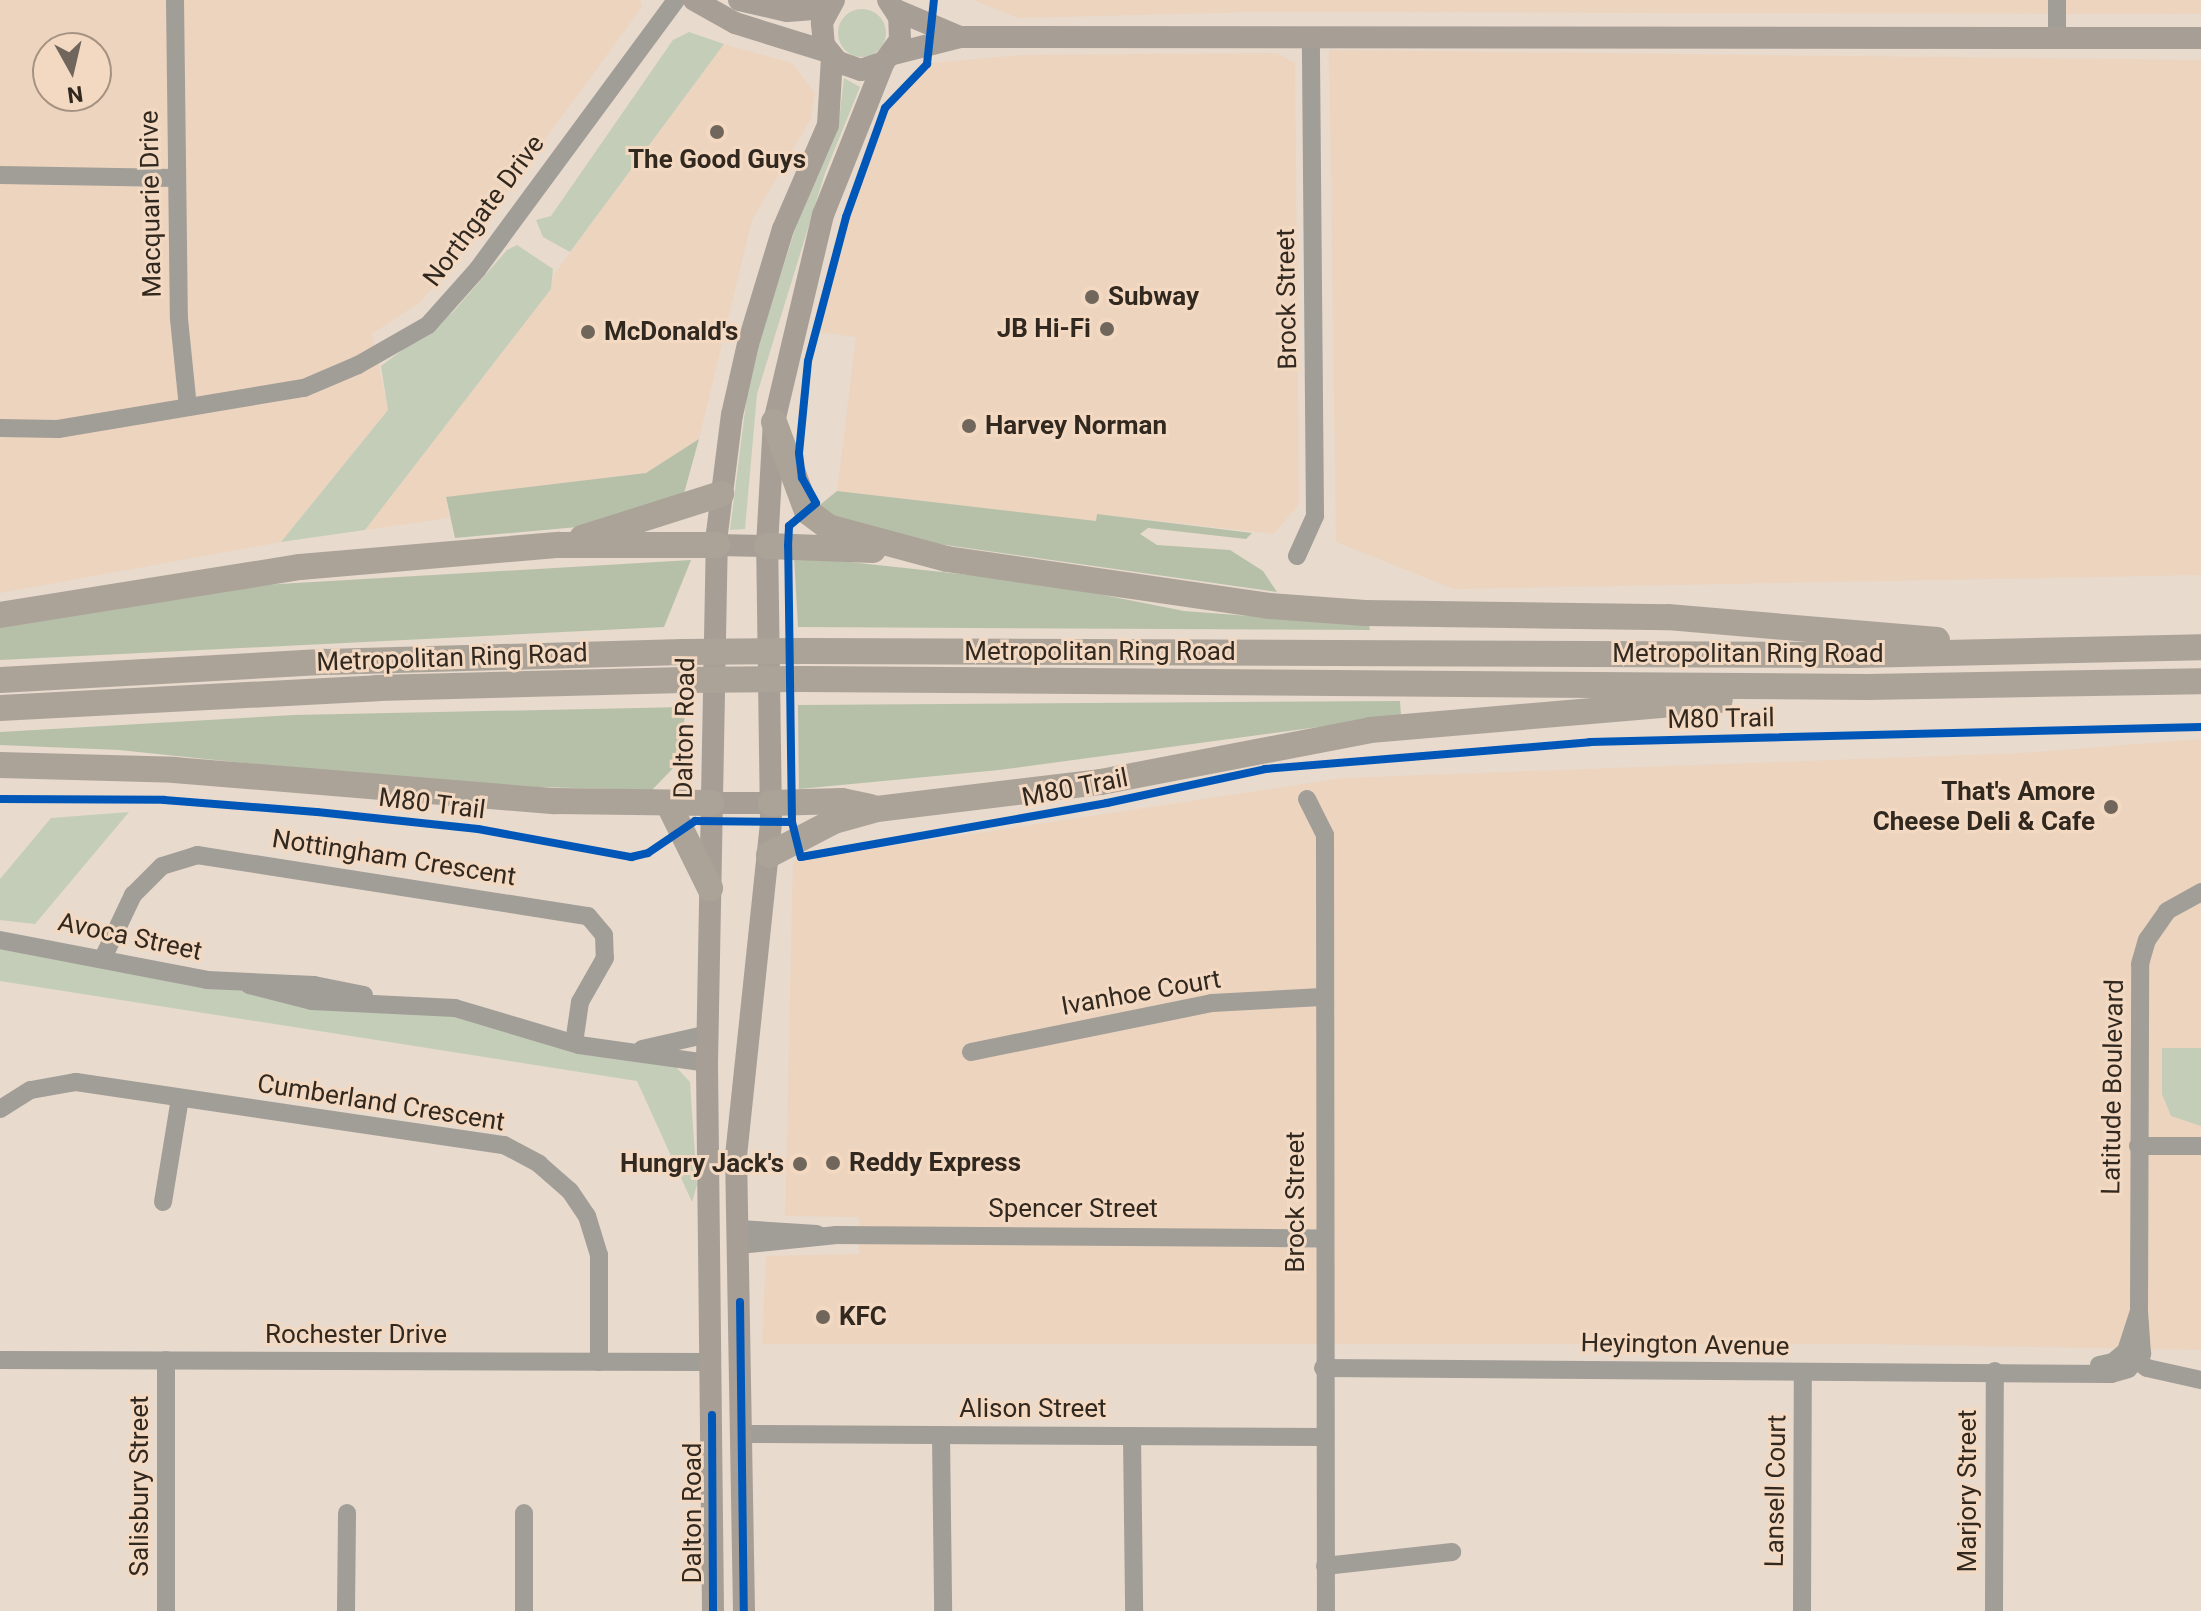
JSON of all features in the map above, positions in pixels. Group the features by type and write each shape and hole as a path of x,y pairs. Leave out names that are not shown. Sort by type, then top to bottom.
{"highway":[{"path":"774,422 807,511 828,527 897,549"},
{"path":"559,545 721,494"},
{"path":"0,615 300,567 559,545 717,545"},
{"path":"767,546 897,549 1269,606 1365,613 1748,621 2011,651"},
{"name":"Metropolitan Ring Road","path":"0,680 326,662 683,652 1842,655 2201,647"},
{"name":"Metropolitan Ring Road","path":"0,708 377,688 683,680 1867,687 2201,681"},
{"path":"769,855 834,821 877,809 1101,782 1370,730 1867,687"},
{"path":"0,765 174,770 555,801 711,803"},
{"path":"771,803 842,801 877,809"},
{"path":"668,803 710,888"}],"main road":[{"path":"694,0 735,23 830,54 861,70 888,58 960,37 2201,38"},
{"path":"739,0 787,11 831,4"},
{"path":"890,3 960,37"},
{"name":"Dalton Road","path":"744,1611 736,1156 742,1064 769,855 767,546 774,422 823,215 901,33 890,3"},
{"name":"Dalton Road","path":"713,1611 707,1063 717,545 732,415 762,292 792,203 828,125 830,54 821,30 831,4"},
{"path":"717,545 767,546"},
{"path":"711,803 771,803"},
{"name":"Spencer Street","path":"710,1237 739,1237"}],"street":[{"name":"Macquarie Drive","path":"175,0 175,178 181,352 188,407"},
{"name":"Northgate Drive","path":"0,428 58,429 304,388 358,365 428,325 477,270 676,0"},
{"path":"2057,0 2057,37"},
{"name":"Brock Street","path":"1297,556 1315,516 1311,38"},
{"path":"0,175 175,178"},
{"name":"Brock Street","path":"1307,799 1325,835 1321,1238 1326,1611"},
{"name":"Nottingham Crescent","path":"104,956 133,895 162,866 197,855 588,916 604,935 605,958 580,1002 574,1043"},
{"name":"Latitude Boulevard","path":"2135,1356 2139,1311 2140,964 2147,940 2167,911 2201,892"},
{"name":"Avoca Street","path":"0,940 104,956 249,985 325,986 390,1001 483,1014 574,1043 707,1063"},
{"name":"Ivanhoe Court","path":"971,1052 1212,1003 1322,997"},
{"name":"Avoca Street","path":"632,1051 708,1034"},
{"name":"Cumberland Crescent","path":"0,1109 31,1090 76,1082 504,1145 539,1164 570,1191 591,1229 599,1255 599,1362"},
{"path":"163,1202 180,1098"},
{"path":"2138,1146 2201,1146"},
{"name":"Spencer Street","path":"739,1237 1321,1238"},
{"path":"2135,1356 2201,1368"},
{"path":"2135,1356 2201,1380"},
{"name":"Heyington Avenue","path":"1323,1368 2047,1371 2105,1365 2135,1356"},
{"name":"Rochester Drive","path":"0,1360 712,1362"},
{"name":"Salisbury Street","path":"166,1360 166,1611"},
{"name":"Marjory Street","path":"1994,1611 1995,1371"},
{"name":"Lansell Court","path":"1802,1611 1803,1372"},
{"name":"Alison Street","path":"742,1434 1323,1437"},
{"path":"941,1435 943,1611"},
{"path":"1132,1436 1134,1611"},
{"path":"346,1611 347,1513"},
{"path":"524,1513 524,1611"},
{"path":"1325,1566 1452,1552"}],"shaded area":[{"path":"0,0 640,0 642,7 451,268 420,302 372,334 388,410 281,542 0,593"},
{"path":"973,0 2201,0 2201,14 1257,12 1018,18"},
{"path":"724,44 792,63 815,93 811,119 752,220 699,439 646,473 446,498 449,518 365,530 551,289 555,273"},
{"path":"1329,50 2201,60 2201,575 1454,589 1336,542"},
{"path":"1277,53 1295,63 1299,504 1274,534 1098,514 1096,522 837,491 856,337 818,332 852,205 887,109 930,63 1022,55"},
{"path":"2201,739 2201,1350 1865,1344 762,1344 766,1256 859,1254 859,1217 785,1216 793,861 1343,778 2022,753"}],"green space":[{"path":"862,9 879,16 886,33 879,50 862,57 845,50 838,33 845,16"},
{"path":"689,32 724,44 570,252 543,237 536,220 551,216 673,40"},
{"path":"844,78 860,87 825,173 757,394 745,529 730,530 747,395 761,337 797,223 838,130"},
{"path":"517,245 553,269 551,289 365,530 281,542 388,410 381,366 453,312 507,250"},
{"path":"699,439 683,497 578,527 455,538 446,497 646,473"},
{"path":"837,491 1096,521 1097,514 1252,533 1246,539 1148,528 1140,534 1157,545 1230,550 1263,571 1277,592 889,537 815,509"},
{"path":"794,556 1043,583 1184,611 1369,625 1370,630 798,627"},
{"path":"691,560 664,627 0,660 0,624 262,585"},
{"path":"1400,701 1401,716 999,770 799,789 798,705"},
{"path":"686,707 679,762 652,790 456,785 119,750 0,745 0,732 294,715"},
{"path":"129,812 35,924 0,920 0,879 51,818"},
{"path":"0,948 466,1018 579,1054 675,1066 690,1082 697,1185 692,1202 637,1081 0,981"},
{"path":"2162,1048 2201,1048 2201,1126 2171,1116 2162,1094"}],"cycle path":[{"path":"792,822 788,546 789,526 816,503 802,478 799,453 808,361 846,217 885,108 927,64 934,0"},
{"name":"M80 Trail","path":"0,799 164,800 317,812 478,829 631,857 648,853 695,821 792,822 801,857 1107,803 1265,769 1590,742 2201,727"},
{"path":"740,1302 744,1611"},
{"path":"712,1415 713,1611"}],"place":[{"name":"The Good Guys","path":"717,132"},
{"name":"Subway","path":"1092,297"},
{"name":"JB Hi-Fi","path":"1107,329"},
{"name":"McDonald's","path":"588,332"},
{"name":"Harvey Norman","path":"969,426"},
{"name":"That's Amore Cheese Deli & Cafe","path":"2111,807"},
{"name":"Reddy Express","path":"833,1163"},
{"name":"Hungry Jack's","path":"800,1164"},
{"name":"KFC","path":"823,1317"}]}
